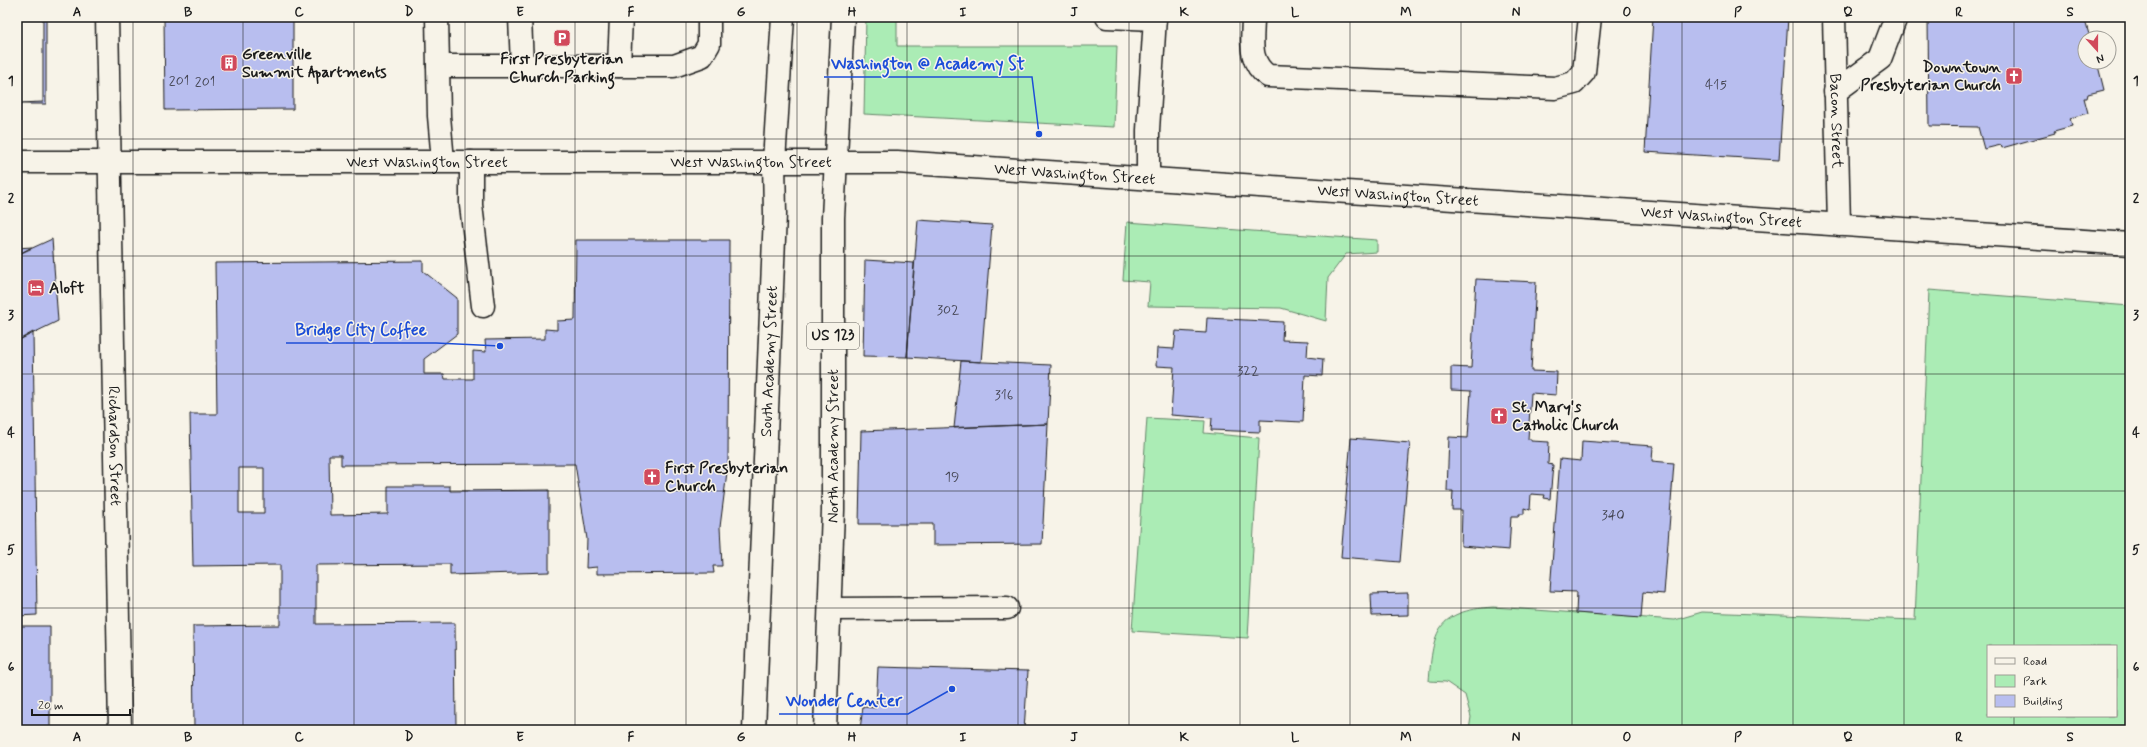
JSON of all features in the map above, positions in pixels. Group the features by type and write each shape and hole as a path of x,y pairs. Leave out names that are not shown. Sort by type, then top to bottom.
{"main road":[{"name":"Richardson Street","path":"107,17 120,730"},
{"path":"437,17 439,116 443,162"},
{"path":"520,17 522,66"},
{"path":"619,66 621,17"},
{"path":"438,66 674,66 702,56 709,44 709,17"},
{"name":"South Academy Street","path":"754,730 775,214 774,162 783,17"},
{"name":"US 123","path":"835,162 843,17"},
{"path":"1107,17 1155,18 1148,130 1148,179"},
{"path":"1253,17 1253,58 1259,70 1268,76 1555,88 1574,83 1584,72 1590,17"},
{"name":"Bacon Street","path":"1834,17 1835,92 1839,172 1839,225"},
{"path":"1835,92 1880,59 1896,17"},
{"name":"West Washington Street","path":"17,162 897,162 2130,244"},
{"path":"471,162 471,205 483,306"},
{"name":"North Academy Street","path":"825,730 831,609 833,510 833,218 835,162"},
{"path":"831,609 1007,608"}],"green space":[{"path":"866,17 897,17 897,46 1117,46 1114,127 864,114"},
{"path":"1127,222 1377,240 1377,252 1346,254 1328,278 1326,321 1281,308 1148,306 1150,282 1123,280"},
{"path":"1929,290 2130,306 2130,730 1469,730 1471,717 1465,695 1446,682 1429,681 1433,648 1436,636 1442,626 1449,619 1460,613 1474,609 1493,607 1675,620 1702,612 1915,620"},
{"path":"1147,418 1205,421 1204,433 1259,438 1248,638 1132,631"}],"building":[{"path":"17,17 46,17 46,104 17,104"},
{"path":"17,17 43,17 43,102 17,103"},
{"name":"Greenville Summit Apartments","path":"164,17 293,17 293,109 165,110"},
{"path":"1653,17 1788,17 1779,160 1645,152"},
{"name":"Downtown Presbyterian Church","path":"1928,17 2084,17 2088,30 2077,30 2077,70 2099,70 2104,90 2088,94 2087,98 2084,98 2088,113 2070,118 2072,126 2054,131 2055,133 2002,148 2001,145 1984,149 1978,127 1929,126"},
{"path":"918,220 992,225 981,362 907,357"},
{"name":"Aloft","path":"52,239 58,321 17,341 17,255"},
{"name":"First Presbyterian Church","path":"576,240 729,240 728,464 720,527 722,566 713,566 714,573 597,574 597,567 586,568 587,539 575,464 341,465 341,455 329,455 330,515 388,514 388,486 450,486 450,491 549,490 549,572 450,575 450,564 316,565 316,624 455,623 456,730 194,730 193,626 280,625 280,565 193,566 190,414 217,414 215,263 423,261 423,271 457,298 457,334 424,359 424,374 444,374 445,379 473,379 473,351 486,352 485,340 545,339 545,329 557,330 557,321 575,320","holes":["239,468 264,468 264,513 239,513"]},
{"path":"32,247 17,255 17,248"},
{"path":"865,260 914,263 907,357 863,356"},
{"name":"St. Mary's Catholic Church","path":"1476,279 1536,282 1531,371 1557,372 1556,395 1531,393 1528,439 1531,439 1531,441 1549,442 1548,464 1553,465 1550,499 1544,498 1545,495 1531,494 1530,510 1524,508 1524,514 1519,514 1519,516 1511,516 1509,550 1461,546 1462,510 1452,510 1453,491 1447,491 1449,437 1468,438 1471,391 1451,390 1451,367 1471,368"},
{"path":"1207,318 1283,322 1282,340 1308,341 1307,357 1323,359 1322,376 1305,375 1303,422 1260,420 1260,432 1211,430 1212,418 1171,415 1174,367 1156,366 1157,348 1174,349 1176,331 1206,333"},
{"path":"33,332 37,615 17,616 17,341"},
{"path":"961,361 1051,365 1048,424 954,428"},
{"path":"1048,424 1042,544 933,545 933,524 859,524 861,431"},
{"path":"1351,438 1410,443 1400,562 1341,557"},
{"path":"1582,441 1653,446 1652,461 1674,463 1664,594 1643,592 1641,618 1576,613 1577,592 1550,591 1560,459 1581,461"},
{"path":"1408,593 1408,615 1372,616 1371,594"},
{"path":"17,626 50,626 50,730 17,730"},
{"path":"878,667 1028,671 1024,730 860,729 863,707 876,708"}],"place":[{"name":"First Presbyterian Church Parking","path":"562,38"},
{"name":"Greenville Summit Apartments","path":"229,63"},
{"name":"Downtown Presbyterian Church","path":"2014,76"},
{"name":"Washington @ Academy St","path":"1039,134"},
{"name":"Aloft","path":"36,288"},
{"name":"Bridge City Coffee","path":"500,346"},
{"name":"St. Mary's Catholic Church","path":"1499,416"},
{"name":"First Presbyterian Church","path":"652,477"},
{"name":"Wonder Center","path":"952,689"}]}
